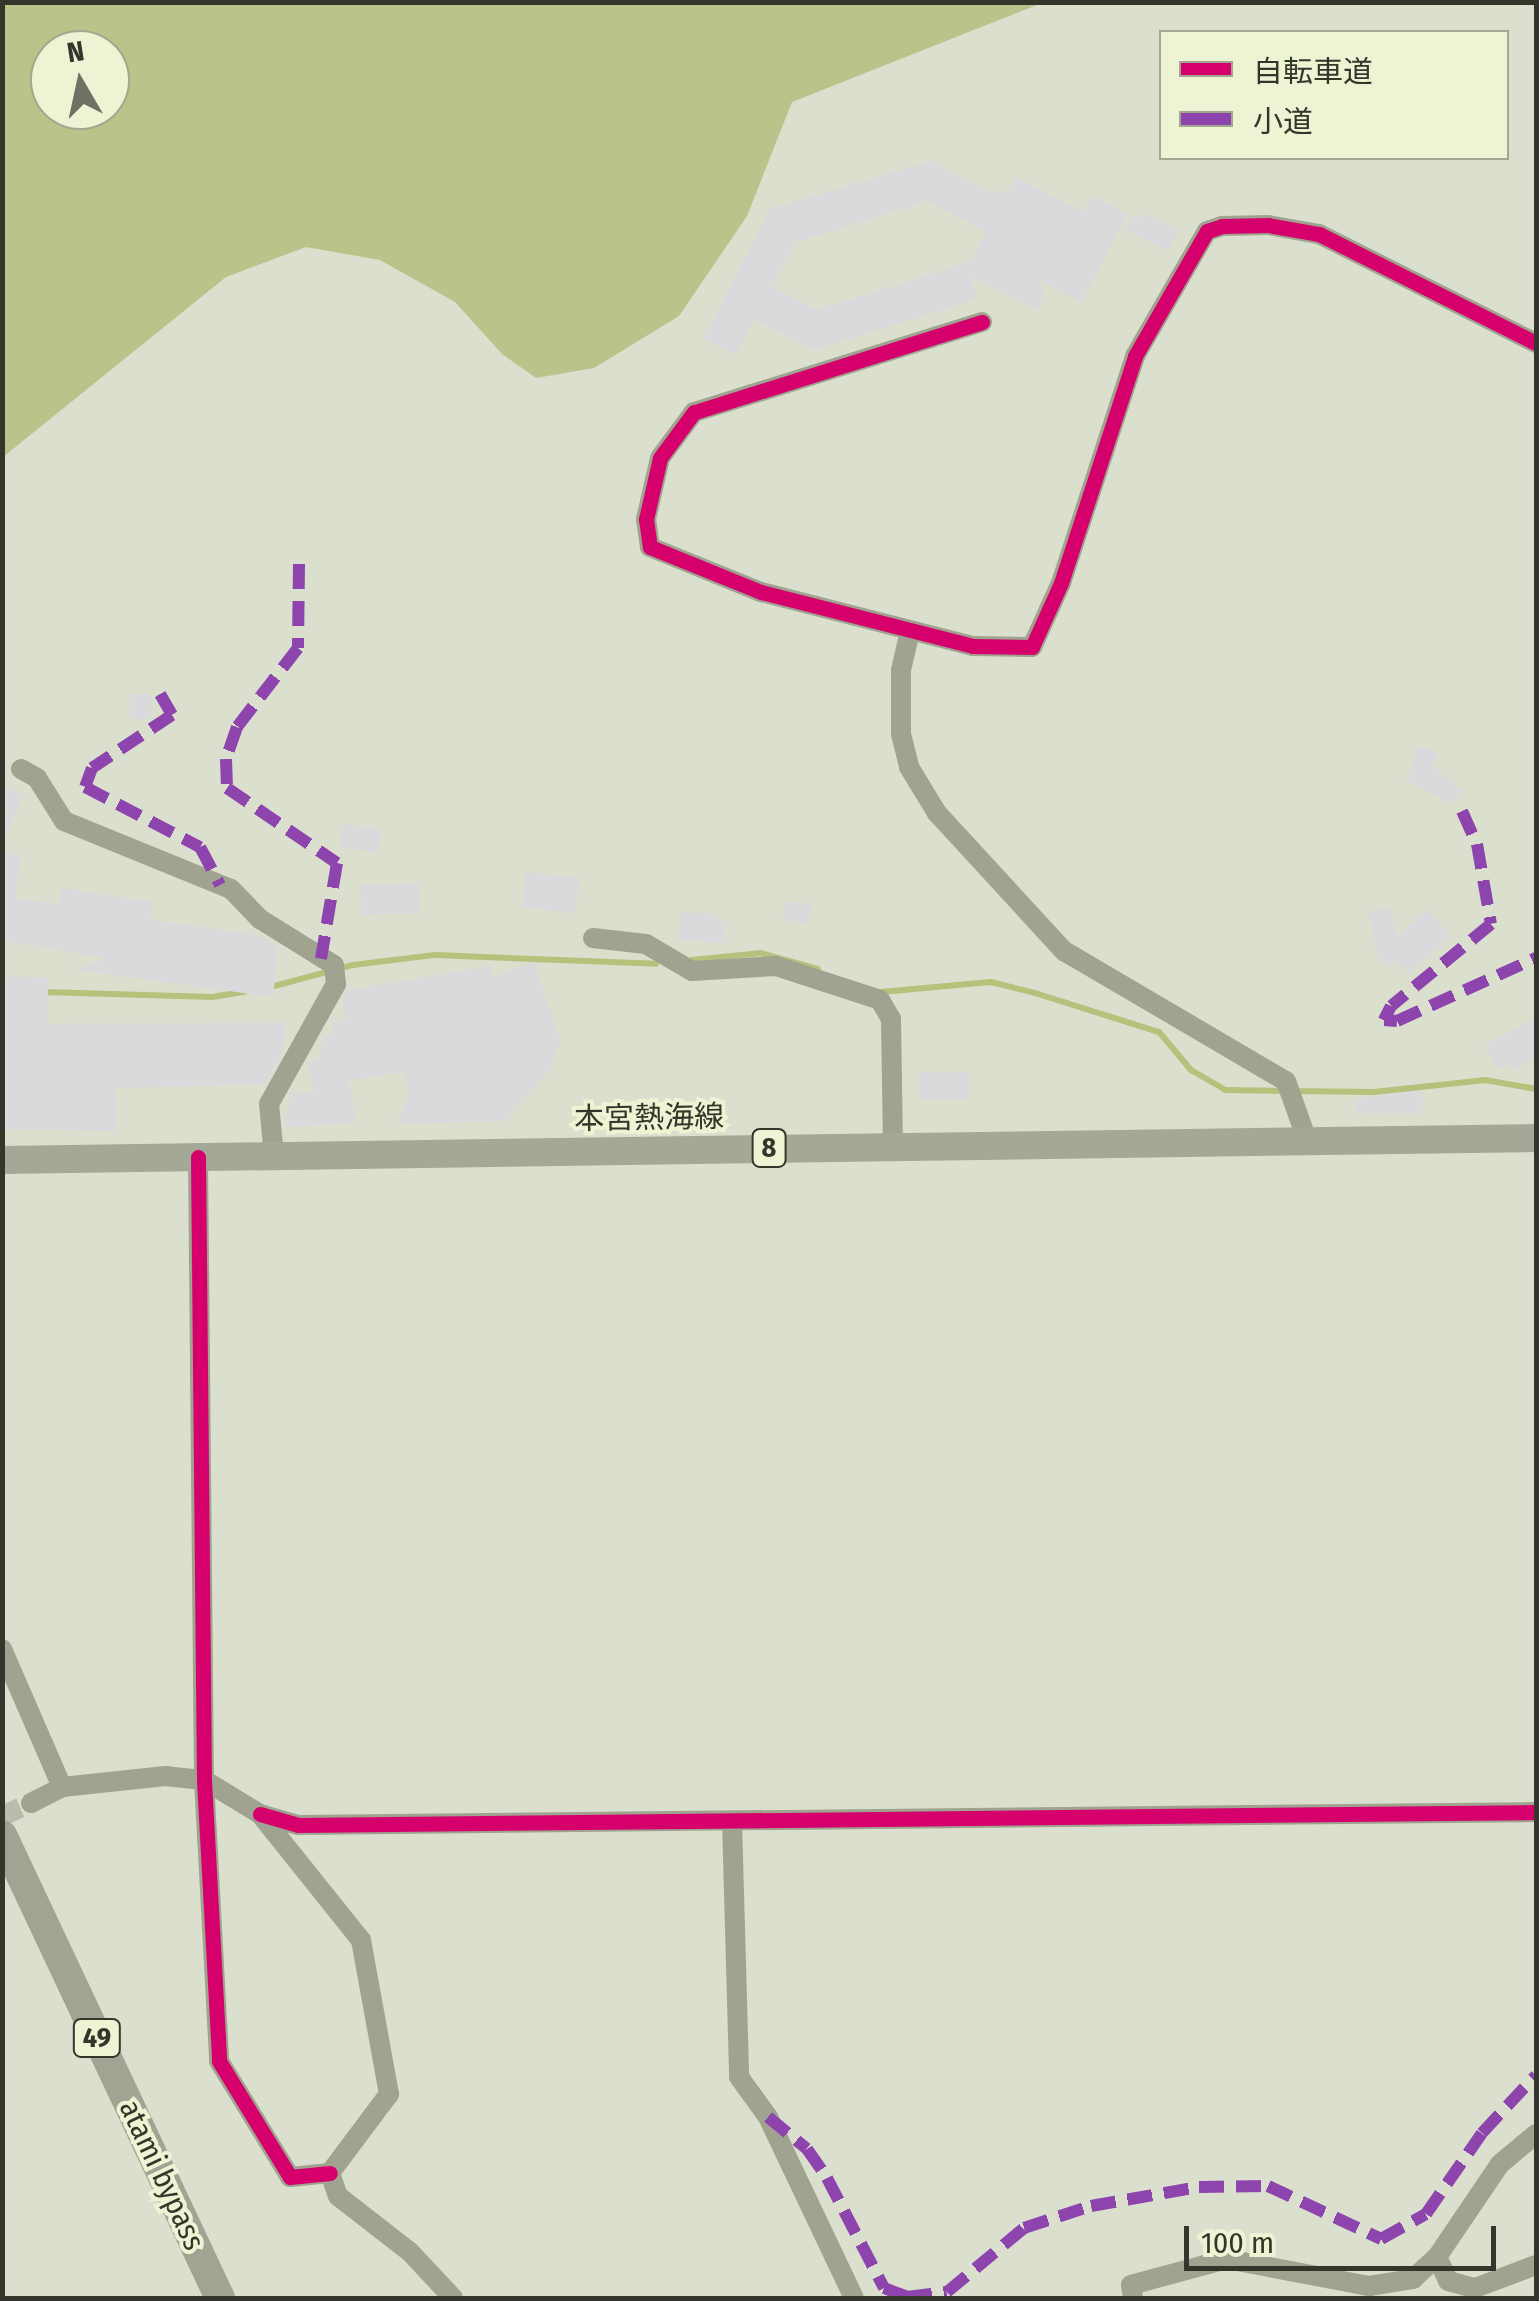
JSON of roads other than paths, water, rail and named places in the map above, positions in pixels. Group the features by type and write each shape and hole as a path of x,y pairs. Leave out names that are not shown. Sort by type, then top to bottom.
{"highway":[{"name":"atami bypass","path":"2,1835 220,2298"}],"main road":[{"name":"本宮熱海線","path":"2,1160 1536,1138"}],"street":[{"path":"982,322 694,412 660,458 646,519 650,548 761,592 910,631 1019,650 1040,640 1135,356 1207,231 1268,225 1319,234 1536,343"},
{"path":"910,631 900,670 901,734 909,767 937,813 1064,950 1286,1082 1307,1140"},
{"path":"21,769 38,778 64,821 230,889 260,919 334,965 336,984 269,1104 274,1156"},
{"path":"593,938 646,944 692,971 776,966 824,986 880,1000 892,1019 893,1146"},
{"path":"198,1157 204,1780 219,2060 290,2177 330,2173 389,2094 362,1940 260,1814"},
{"path":"2,1649 62,1787"},
{"path":"31,1802 62,1787 165,1776 204,1780 260,1814 298,1825 1536,1812"},
{"path":"732,1822 739,2077 768,2116 854,2298"},
{"path":"1134,2298 1131,2285 1227,2259 1368,2286 1413,2279 1437,2258 1500,2164 1536,2134"},
{"path":"330,2173 338,2196 358,2216 410,2252 454,2298"},
{"path":"1437,2258 1448,2282 1475,2288 1536,2266"}],"waterway":[{"path":"692,960 761,953 818,969"},
{"path":"267,988 353,965 435,955 656,964"},
{"path":"881,992 991,982 1035,993 1159,1032 1191,1070 1225,1090 1374,1092 1485,1080 1536,1089"},
{"path":"43,992 212,997 245,992"}],"tunnel":[{"path":"2,1816 31,1803"}]}
